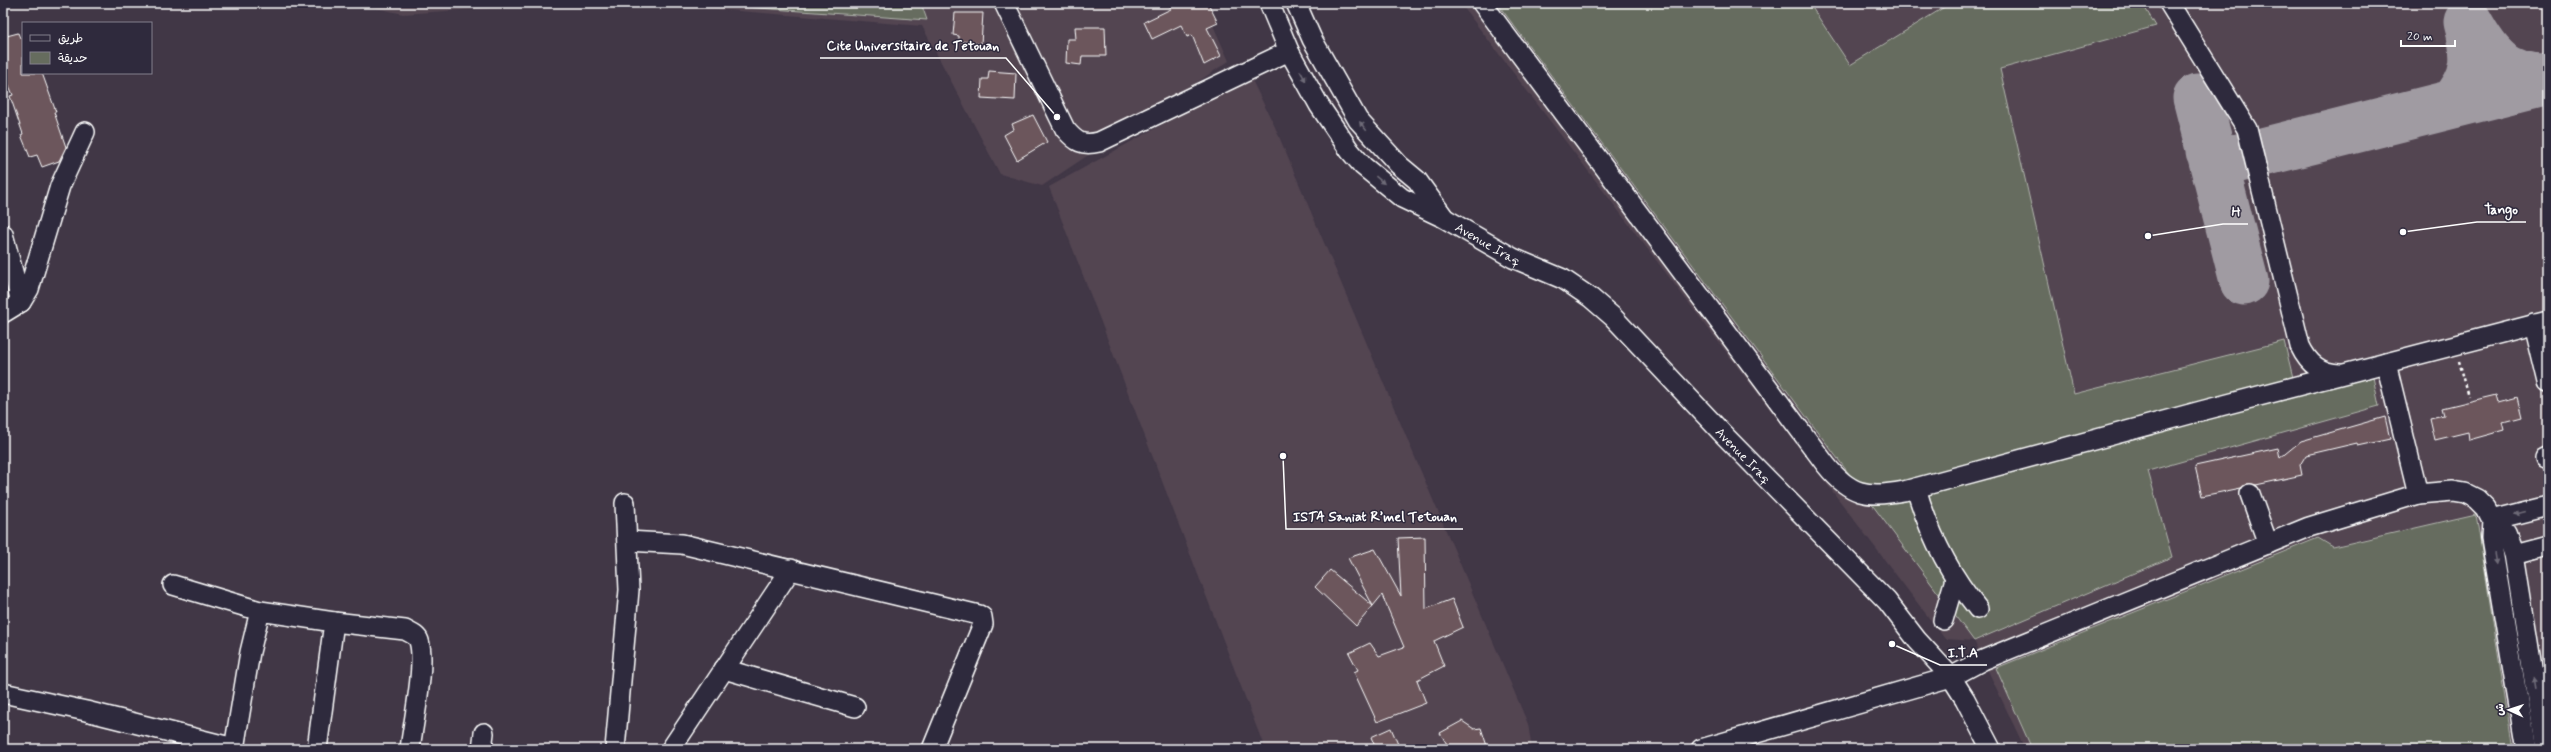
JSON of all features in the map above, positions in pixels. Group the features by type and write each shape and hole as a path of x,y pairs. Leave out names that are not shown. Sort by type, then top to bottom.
{"street":[{"path":"1004,3 1065,129 1074,140 1081,144 1099,142 1289,51"},
{"name":"Avenue Iraq","path":"1268,3 1289,51 1336,131 1363,166 1402,198 1444,218 1513,258 1563,279 1591,298 1613,317 1723,434 1887,601 1917,640 1951,677 1969,705 1991,749"},
{"name":"Avenue Iraq","path":"1296,3 1312,39 1358,120 1399,165 1417,180 1444,218"},
{"path":"1482,3 1836,478 1851,489 1867,495 1885,495 1916,488 2541,322 2548,382"},
{"path":"2169,3 2247,129 2300,346 2312,365 2332,374 2342,374"},
{"path":"3,313 21,302 32,280 60,186 85,132"},
{"path":"3,234 21,302"},
{"path":"2386,363 2418,494"},
{"path":"1916,488 1932,538 1955,578 1978,609"},
{"path":"1701,749 1951,677 1983,660 2309,527 2418,494 2453,491 2465,493 2477,499 2486,508 2492,520 2506,533 2514,554 2545,749"},
{"path":"2250,494 2268,544"},
{"path":"615,749 629,590 625,503"},
{"path":"2492,520 2548,506"},
{"path":"2492,520 2491,539 2526,749"},
{"path":"627,541 682,544 791,569 982,617 983,624 932,749"},
{"path":"2514,554 2548,545"},
{"path":"671,749 791,569"},
{"path":"1943,620 1955,578"},
{"path":"172,585 260,611 334,622 405,630 414,634 419,641 420,671 410,749"},
{"path":"3,694 86,711 234,748 250,652 260,611"},
{"path":"317,749 334,622"},
{"path":"724,669 855,707"}],"path":[{"path":"2455,345 2468,396"}],"shaded area":[{"path":"353,3 537,3 518,6 403,14"},
{"path":"641,3 1203,3 1229,61 1042,186 1000,174 922,26"},
{"path":"1460,3 2548,3 2548,749 2025,749 1974,641 1945,639"},
{"path":"1250,76 1275,127 1528,724 1532,749 1265,749 1049,187"}],"green space":[{"path":"688,3 921,3 927,20"},
{"path":"1497,3 1809,3 1850,65 1951,3 2142,3 2156,26 2000,69 2074,394 2284,341 2297,394 2373,377 2379,406 2148,471 2172,557 1974,641"},
{"path":"2476,514 2513,749 2032,749 1996,668 2318,538 2333,547"}],"building":[{"path":"1168,3 1208,3 1218,23 1207,28 1221,56 1204,65 1192,35 1187,37 1181,25 1152,39 1144,22 1171,9"},
{"path":"955,13 983,13 981,44 959,41 959,36 953,35"},
{"path":"1075,27 1105,27 1106,56 1082,56 1081,65 1066,63 1067,39 1076,39"},
{"path":"18,33 20,38 22,37 22,74 42,74 56,112 54,112 66,147 59,161 42,167 37,155 30,157 21,135 23,134 10,96 13,95 3,71 3,37"},
{"path":"989,71 1016,73 1015,100 981,98 982,79 988,79"},
{"path":"1033,115 1047,142 1017,160 1004,135 1014,129 1012,124"},
{"path":"2496,395 2498,402 2517,397 2522,417 2503,422 2505,430 2469,440 2468,432 2435,440 2430,418 2444,415 2442,408"},
{"path":"2385,417 2390,439 2358,446 2357,443 2306,455 2300,465 2302,475 2256,485 2247,484 2241,488 2202,496 2195,466 2278,448 2280,458 2301,441"},
{"path":"1425,537 1426,609 1452,599 1463,627 1434,641 1444,666 1417,680 1426,703 1377,722 1354,672 1358,670 1349,653 1370,643 1379,656 1404,647 1382,595 1373,606 1348,558 1375,549 1401,596 1398,538"},
{"path":"1330,570 1373,606 1356,626 1315,587"},
{"path":"1462,721 1474,729 1481,728 1488,749 1450,749 1440,733"},
{"path":"1391,728 1400,749 1376,749 1371,737"}],"taxiway":[{"path":"2453,104 2467,84 2473,65 2473,45 2468,22 2482,46 2499,64 2520,75 2548,78"},
{"path":"2210,151 2221,157 2235,159 2548,80"},
{"path":"2197,98 2244,281"}],"place":[{"name":"Cite Universitaire de Tetouan","path":"1057,117"},
{"name":"Tango","path":"2403,232"},
{"name":"H","path":"2148,236"},
{"name":"ISTA Saniat R’mel Tetouan","path":"1283,456"},
{"name":"I.T.A","path":"1892,644"}]}
